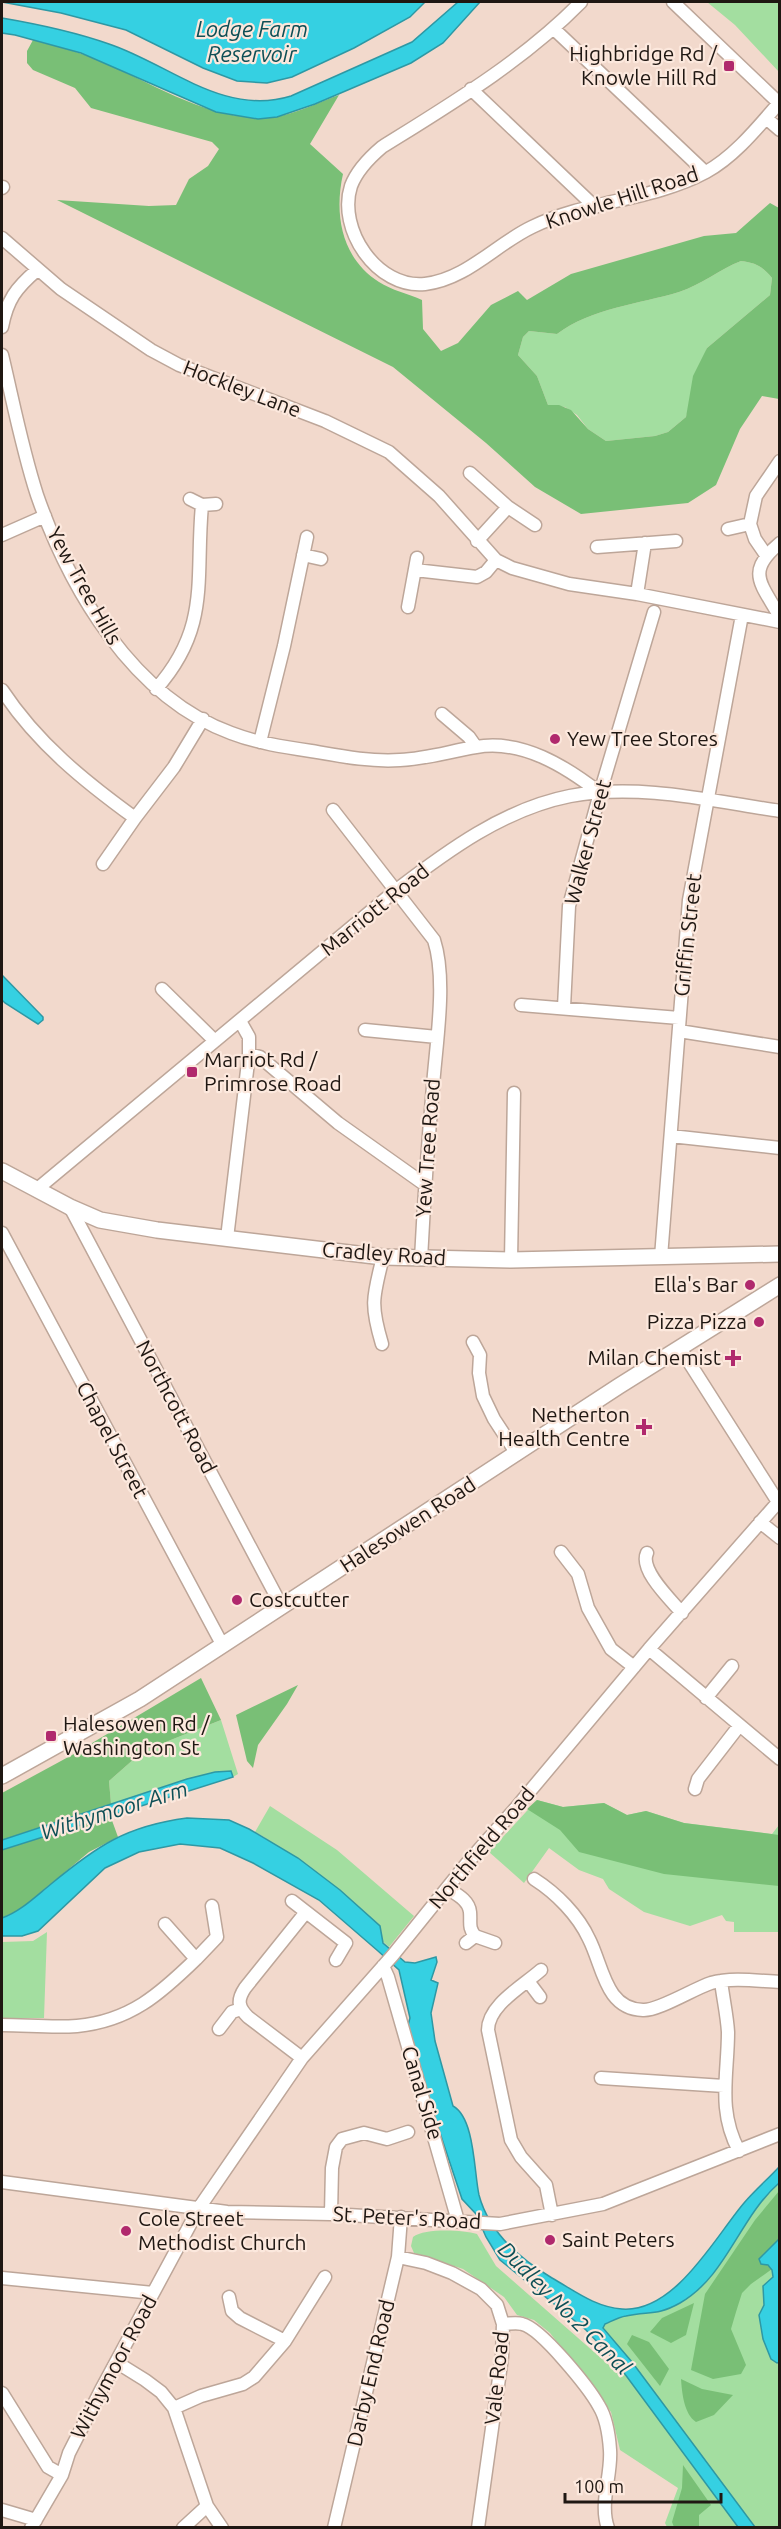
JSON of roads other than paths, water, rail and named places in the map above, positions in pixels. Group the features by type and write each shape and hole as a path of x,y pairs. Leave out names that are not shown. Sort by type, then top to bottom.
{"main road":[{"name":"Cradley Road","path":"2,1171 100,1220 157,1230 383,1257 511,1260 780,1254"},
{"name":"Halesowen Road","path":"2,1776 94,1726 223,1646 680,1348 780,1286"}],"street":[{"name":"Knowle Hill Road","path":"581,2 554,29 471,89 382,147 369,158 356,175 349,201 351,225 369,258 380,270 395,279 421,285 452,278 531,227 553,218 656,191 705,172 735,149 779,103"},
{"path":"673,2 779,103"},
{"path":"554,29 705,172"},
{"path":"471,89 595,207"},
{"path":"766,118 780,130"},
{"name":"Hockley Lane","path":"2,238 37,270 117,328 179,365 325,421 389,452 439,496 496,560 512,568 569,584 637,594 780,622"},
{"path":"2,327 6,306 21,283 37,270"},
{"name":"Yew Tree Hills","path":"2,355 30,471 45,516 68,566 101,622 130,663 156,689 230,733 260,742 334,756 380,760 403,760 476,747 507,747 540,756 574,774 600,793"},
{"path":"766,555 755,539 750,524 756,496 780,461"},
{"path":"470,473 508,507 535,525"},
{"path":"190,499 202,505 216,504"},
{"path":"156,689 181,656 194,620 200,595 198,544 202,505"},
{"path":"477,541 508,507"},
{"path":"2,535 45,516"},
{"path":"729,529 750,524"},
{"path":"260,742 284,646 307,537"},
{"path":"597,547 676,541"},
{"path":"637,594 645,543"},
{"path":"780,543 760,562 760,580 780,617"},
{"path":"303,555 321,560"},
{"path":"408,607 416,564 477,577 486,572 496,560"},
{"name":"Walker Street","path":"564,1007 569,906 654,612"},
{"name":"Griffin Street","path":"661,1257 689,900 742,615"},
{"path":"2,690 19,717 50,750 72,771 135,818"},
{"path":"442,714 469,737 476,747"},
{"path":"103,864 174,766 203,719"},
{"name":"Marriott Road","path":"36,1190 395,891 458,846 510,816 570,796 630,792 780,812"},
{"name":"Yew Tree Road","path":"333,810 434,940 440,958 437,1037 424,1184 421,1259"},
{"path":"162,989 215,1041"},
{"path":"521,1005 564,1007 679,1024 780,1047"},
{"path":"227,1238 249,1054 249,1037 240,1021"},
{"path":"365,1030 437,1037"},
{"path":"249,1054 260,1057 338,1123 424,1184"},
{"path":"511,1260 514,1093"},
{"path":"672,1136 780,1148"},
{"name":"Northcott Road","path":"70,1207 282,1607"},
{"name":"Chapel Street","path":"2,1233 223,1646"},
{"path":"382,1344 373,1313 374,1294 383,1257"},
{"path":"473,1342 480,1355 479,1373 483,1396 494,1419 517,1454"},
{"path":"680,1348 779,1501"},
{"name":"Northfield Road","path":"199,2208 302,2058 383,1966 649,1649 779,1501"},
{"path":"760,1522 780,1538"},
{"path":"561,1552 578,1574 588,1608 611,1649 634,1667"},
{"path":"647,1553 644,1560 645,1566 682,1613"},
{"path":"649,1649 780,1759"},
{"path":"706,1698 732,1666"},
{"path":"695,1789 698,1779 739,1726"},
{"path":"534,1879 577,1918 589,1938 611,1993 628,2007 639,2010 653,2009 698,1988 721,1981 780,1982"},
{"path":"447,1888 468,1905 471,1939 495,1943"},
{"path":"292,1901 346,1943 336,1960"},
{"path":"2,2025 75,2026 103,2022 140,2007 177,1978 217,1937 212,1906"},
{"path":"302,2058 241,2009 239,2001 245,1988 306,1912"},
{"path":"165,1924 196,1959"},
{"name":"Canal Side","path":"383,1966 464,2222"},
{"path":"541,1970 494,2011 488,2020 511,2140 520,2157 546,2185 552,2215"},
{"path":"528,1981 540,1997"},
{"path":"721,1981 728,2031 724,2086 727,2120 739,2151"},
{"path":"219,2029 232,2012 241,2009"},
{"path":"601,2078 724,2086"},
{"path":"331,2214 332,2168 336,2147 342,2139 364,2133 387,2139 408,2132"},
{"name":"St. Peter's Road","path":"2,2182 227,2212 401,2217 500,2224 603,2204 780,2134"},
{"name":"Withymoor Road","path":"34,2524 62,2475 69,2453 116,2362 199,2208"},
{"name":"Darby End Road","path":"334,2528 398,2257 401,2217"},
{"name":"Vale Road","path":"398,2257 426,2263 452,2273 481,2289 497,2305 503,2324 502,2357 478,2528"},
{"path":"174,2408 201,2396 243,2384 255,2377 285,2341 325,2277"},
{"path":"2,2278 153,2293"},
{"path":"229,2297 232,2311 240,2318 285,2341"},
{"path":"503,2324 521,2323 533,2329 553,2348 600,2406 608,2429 611,2454 606,2502 608,2528"},
{"path":"116,2362 161,2392 174,2408 207,2506 222,2528"},
{"path":"2,2393 48,2467 62,2475"},
{"path":"183,2528 207,2506"},
{"path":"2,2510 34,2524"}],"water":[{"name":"Lodge Farm Reservoir","path":"2,2 425,2 410,17 354,48 292,77 267,83 237,81 203,68 126,30 61,13"},
{"path":"458,2 480,2 443,43 411,63 315,104 277,117 258,119 216,112 81,53 2,33 2,18 69,32 131,53 220,94 243,100 266,101 291,96 412,42"},
{"path":"2,975 43,1017 43,1020 38,1024 2,1000"},
{"name":"Withymoor Arm","path":"231,1771 233,1777 2,1850 2,1840 187,1779 215,1772"},
{"name":"Dudley No.2 Canal","path":"187,1818 229,1820 249,1829 298,1858 340,1890 380,1926 383,1943 405,1962 415,1963 436,1957 437,1962 431,1980 438,1983 431,2013 435,2041 453,2106 460,2112 470,2134 479,2195 484,2209 507,2244 540,2271 577,2293 594,2302 622,2309 641,2307 659,2299 692,2270 744,2203 779,2167 779,2183 753,2213 710,2278 696,2292 665,2310 621,2317 605,2324 603,2328 632,2362 755,2527 738,2527 616,2362 586,2330 500,2260 476,2214 462,2199 423,2082 408,2025 410,2018 399,1970 319,1900 253,1863 220,1848 180,1844 139,1852 105,1868 38,1931 22,1936 2,1936 2,1918 22,1908 98,1849 129,1832 146,1826"},
{"path":"779,2239 780,2362 777,2363 771,2359 763,2339 759,2315 764,2305 763,2286 773,2277 772,2270 768,2265 761,2264 759,2259"}],"place":[{"name":"Highbridge Rd / Knowle Hill Rd","path":"729,66"},
{"name":"Yew Tree Stores","path":"555,739"},
{"name":"Marriot Rd / Primrose Road","path":"192,1072"},
{"name":"Ella's Bar","path":"750,1285"},
{"name":"Pizza Pizza","path":"759,1322"},
{"name":"Milan Chemist","path":"733,1358"},
{"name":"Netherton Health Centre","path":"644,1427"},
{"name":"Costcutter","path":"237,1600"},
{"name":"Halesowen Rd / Washington St","path":"51,1736"},
{"name":"Cole Street Methodist Church","path":"126,2231"},
{"name":"Saint Peters","path":"550,2240"}]}
